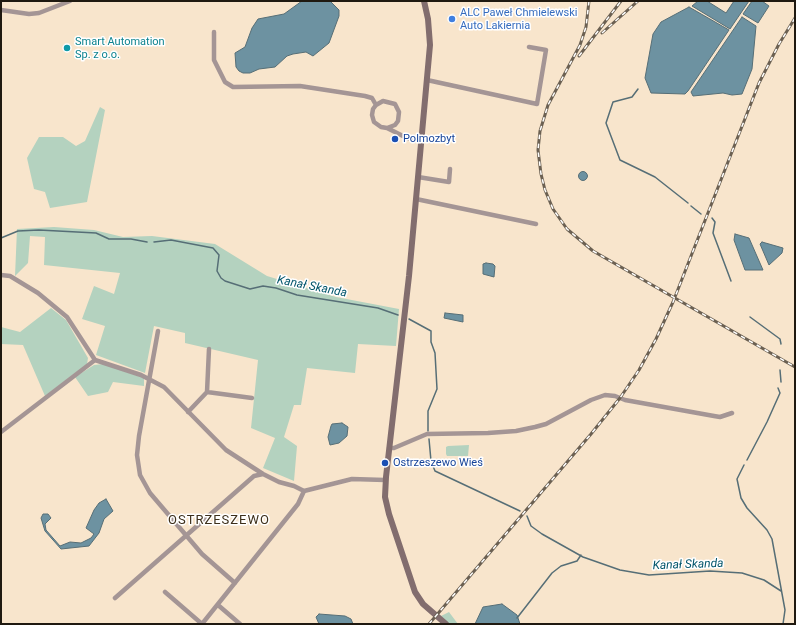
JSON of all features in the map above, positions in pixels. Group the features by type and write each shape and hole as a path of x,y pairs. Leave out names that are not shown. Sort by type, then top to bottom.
{"street":[{"path":"1,10 29,14 39,13 70,1"},
{"path":"424,1 429,29 427,80 404,322 385,480 385,497 389,514 418,599 445,623"},
{"path":"214,32 214,60 225,82 233,87 300,86 365,96 372,98 376,104"},
{"path":"427,80 537,104 546,50 529,47"},
{"path":"387,128 395,124 400,116 400,112 395,104 388,100 376,104 373,109 373,119 377,125 387,128 406,138 421,141"},
{"path":"395,124 398,134"},
{"path":"418,177 449,182 450,169"},
{"path":"416,199 536,224"},
{"path":"1,274 10,276 38,293 67,317 95,360 150,379 164,387 226,450 263,474 279,482 304,490 352,479 385,480"},
{"path":"158,331 139,436 138,469 150,493 202,554 236,583"},
{"path":"188,412 207,392 209,349"},
{"path":"1,432 95,360"},
{"path":"207,392 252,398"},
{"path":"389,448 394,448 427,434 488,434 535,427 546,424 591,400 605,395 714,416 732,413"},
{"path":"115,598 254,476 263,474"},
{"path":"165,592 202,624 298,504 304,490"},
{"path":"218,605 240,624"}],"green space":[{"path":"100,107 105,110 87,202 50,208 45,192 34,189 27,158 39,137 63,137 76,146 85,141"},
{"path":"54,227 94,230 123,237 152,236 215,244 267,276 336,297 399,309 396,346 358,344 355,373 307,368 301,405 294,405 284,437 297,446 294,481 263,468 275,438 251,428 258,360 185,343 185,333 154,326 145,373 96,355 105,326 82,319 94,286 114,294 120,273 44,265 45,237 30,236 28,263 15,276 17,229"},
{"path":"51,308 66,320 88,358 87,364 45,396 23,345 1,344 1,327 20,332"},
{"path":"103,364 144,378 144,386 113,382 108,392 88,396 75,377 94,365"},
{"path":"469,445 468,456 447,456 446,454 446,447 448,446"},
{"path":"449,612 458,624 449,624 441,616"}],"water":[{"path":"302,1 330,1 339,10 339,16 329,43 313,56 306,52 293,54 287,56 275,67 259,69 250,73 243,73 239,71 236,67 235,53 245,47 252,28 258,19 284,14"},
{"path":"698,1 707,1 726,13 734,1 749,1 730,29 692,6"},
{"path":"752,1 762,1 769,6 758,23 743,14"},
{"path":"689,7 729,30 685,94 651,93 645,78 653,34 661,22"},
{"path":"742,17 756,26 752,69 742,94 732,95 723,93 693,96 691,92"},
{"path":"583,171 588,176 583,181 578,176"},
{"path":"735,234 749,238 763,270 745,270 734,240"},
{"path":"762,242 783,248 782,253 769,265 760,244"},
{"path":"483,264 493,264 495,266 494,277 483,274"},
{"path":"445,313 463,315 463,322 444,318"},
{"path":"342,423 348,427 347,436 339,443 330,445 328,437 332,424"},
{"path":"106,499 113,511 104,519 99,533 89,546 61,549 45,531 41,518 43,514 48,514 51,518 45,524 46,530 60,546 70,542 81,543 91,538 94,534 86,528 94,510 99,503"},
{"path":"502,604 517,615 520,624 475,624 483,607"},
{"path":"319,614 345,616 351,619 353,624 319,624 316,617"}],"waterway":[{"path":"638,89 632,97 613,102 606,123 620,160 655,177 688,203"},
{"path":"691,206 701,214"},
{"path":"712,218 715,222 713,233 731,281"},
{"name":"Kanał Skanda","path":"1,238 18,231 39,230 96,233 109,239 131,239 147,242"},
{"name":"Kanał Skanda","path":"154,242 171,240 213,248 219,255 217,271 221,278 225,281 250,289 263,286 276,288 297,295 378,308 398,315"},
{"path":"750,317 780,339 781,344"},
{"name":"Kanał Skanda","path":"409,319 431,331 431,342 435,353 437,389 428,411 428,431"},
{"path":"780,370 781,382"},
{"path":"747,460 780,393 778,388"},
{"name":"Kanał Skanda","path":"429,439 431,461 435,471 520,511"},
{"path":"744,465 737,479 741,498 747,508 767,530 772,539 785,610 783,624"},
{"name":"Kanał Skanda","path":"527,516 531,526 542,534 583,557 620,570 649,575 710,571 742,573 764,580 781,591"},
{"path":"517,618 552,573 561,566 577,561 581,555"}],"railway":[{"path":"589,1 586,27 580,45 548,105 540,131 538,150 541,174 545,190 553,209 567,229 593,251 795,367"},
{"path":"579,56 621,1"},
{"path":"602,33 638,1"},
{"path":"429,624 591,434 620,398 639,370 656,339 673,302 759,83 779,44 795,18"}],"place":[{"name":"ALC Paweł Chmielewski Auto Lakiernia","path":"452,19"},
{"name":"Smart Automation Sp. z o.o.","path":"67,48"},
{"name":"Polmozbyt","path":"395,139"},
{"name":"Ostrzeszewo Wieś","path":"385,463"}],"district":[{"name":"OSTRZESZEWO","path":"219,521"}]}
